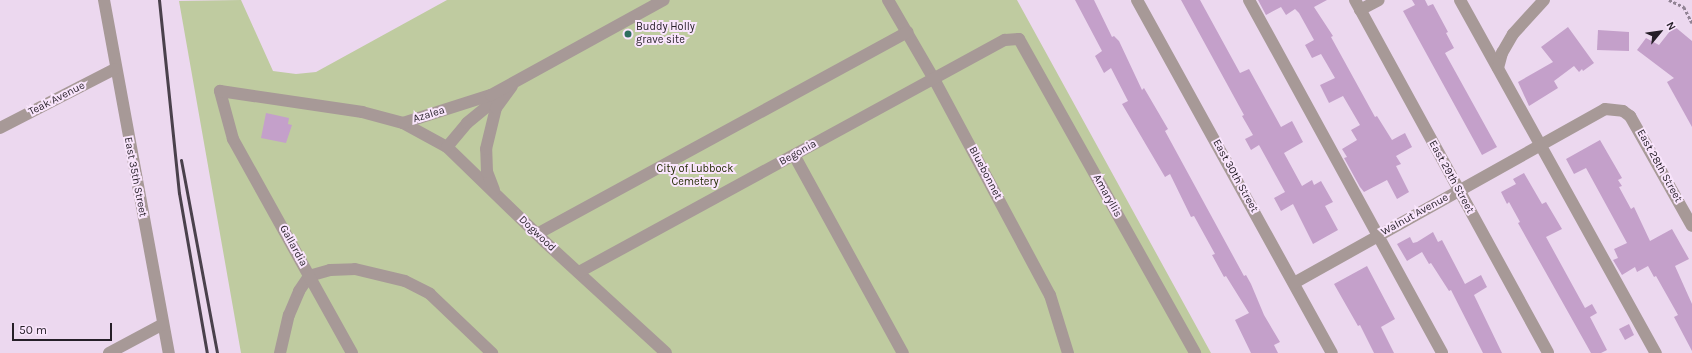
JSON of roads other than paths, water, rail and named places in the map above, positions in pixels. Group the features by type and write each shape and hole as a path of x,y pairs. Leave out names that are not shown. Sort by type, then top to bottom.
{"street":[{"name":"East 35th Street","path":"104,0 115,69 168,353"},
{"name":"Azalea","path":"233,139 220,91 362,112 403,123 491,95 514,84 664,0"},
{"name":"Bluebonnet","path":"888,0 934,78 1050,295 1068,353"},
{"name":"East 30th Street","path":"1138,0 1332,353"},
{"path":"1249,0 1442,353"},
{"path":"1358,5 1379,0"},
{"path":"1460,0 1542,145 1656,353"},
{"path":"1498,68 1502,53 1513,34 1544,0"},
{"name":"East 29th Street","path":"1358,5 1548,353"},
{"path":"537,234 908,32"},
{"name":"Begonia","path":"579,272 1005,40 1019,40"},
{"name":"Amaryllis","path":"1019,40 1195,353"},
{"name":"Teak Avenue","path":"0,128 115,69"},
{"path":"447,147 467,123 514,84"},
{"path":"496,193 487,172 486,149 496,108 514,84"},
{"name":"Walnut Avenue","path":"1294,283 1605,110 1623,111"},
{"name":"East 28th Street","path":"1623,111 1630,116 1640,129 1692,226"},
{"name":"Dogwood","path":"403,123 447,147 537,234 666,353"},
{"name":"Gallardia","path":"233,139 352,353"},
{"path":"794,155 903,353"},
{"path":"280,353 289,315 299,291 309,276 330,270 355,269 405,281 430,294 492,353"},
{"path":"109,353 163,324"}],"railway":[{"path":"159,0 179,193 207,353"},
{"path":"181,160 217,353"}],"place":[{"name":"Buddy Holly grave site","path":"628,34"}],"park label":[{"name":"City of Lubbock Cemetery","path":"695,176"}]}
